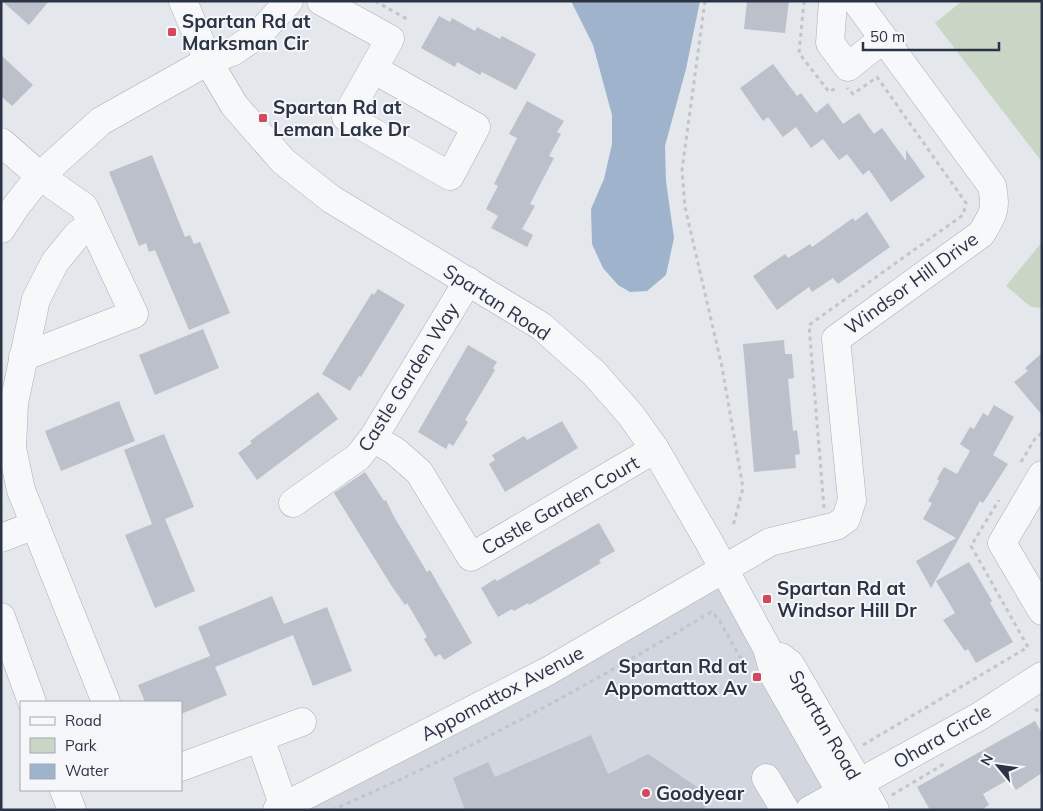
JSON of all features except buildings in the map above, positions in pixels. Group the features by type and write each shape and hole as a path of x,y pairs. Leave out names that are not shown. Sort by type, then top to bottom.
{"street":[{"name":"Spartan Road","path":"183,1 208,61 234,105 284,161 331,200 541,326 594,373 655,449 767,648 790,664 850,795 875,810"},
{"path":"1,230 16,206 40,176 101,121 208,61 232,52 258,34 281,13 289,1"},
{"path":"321,1 390,39 346,118 450,176 476,127 374,70"},
{"path":"833,1 830,43 848,67 882,39"},
{"name":"Windsor Hill Drive","path":"724,569 770,542 836,526 846,519 852,500 836,339 980,234 992,217 996,202 992,186 882,39 856,1"},
{"path":"1,142 40,176 84,207 134,314 23,357"},
{"path":"92,226 78,234 55,262 36,299 14,403 12,448 21,490 106,701"},
{"name":"Castle Garden Way","path":"293,503 358,457 373,438 468,282"},
{"name":"Castle Garden Court","path":"373,438 395,451 419,472 471,557 655,449"},
{"path":"1029,473 1002,543 1041,609"},
{"path":"1,538 35,525"},
{"name":"Appomattox Avenue","path":"280,808 548,670 724,569"},
{"path":"1,617 32,701"},
{"name":"Ohara Circle","path":"810,810 850,795 1042,676"},
{"path":"182,767 302,722"},
{"path":"260,738 280,808"},
{"path":"766,778 785,810"},
{"path":"64,791 72,810"}],"path":[{"path":"375,1 407,19"},
{"path":"705,1 682,170 685,207 722,367 743,488 733,526"},
{"path":"804,1 799,53 829,92 843,84 853,94 877,76 966,204 964,215 809,325 824,506 821,514"},
{"path":"1029,473 1036,437 1042,433"},
{"path":"863,745 1028,647 971,546 1001,496"},
{"path":"332,810 411,776 527,718 711,612"}],"shaded area":[{"path":"725,569 863,810 277,810"}],"green space":[{"path":"962,1 1042,1 1042,162 935,23"},
{"path":"1042,242 1042,308 1031,307 1006,286"}],"water":[{"path":"571,1 700,1 686,69 665,146 666,181 674,238 666,275 647,291 630,292 618,285 603,268 592,244 591,209 604,179 612,144 612,115 593,45"}],"place":[{"name":"Spartan Rd at Marksman Cir","path":"172,32"},
{"name":"Spartan Rd at Leman Lake Dr","path":"263,118"},
{"name":"Spartan Rd at Windsor Hill Dr","path":"767,599"},
{"name":"Spartan Rd at Appomattox Av","path":"757,677"},
{"name":"Goodyear","path":"646,793"}]}
